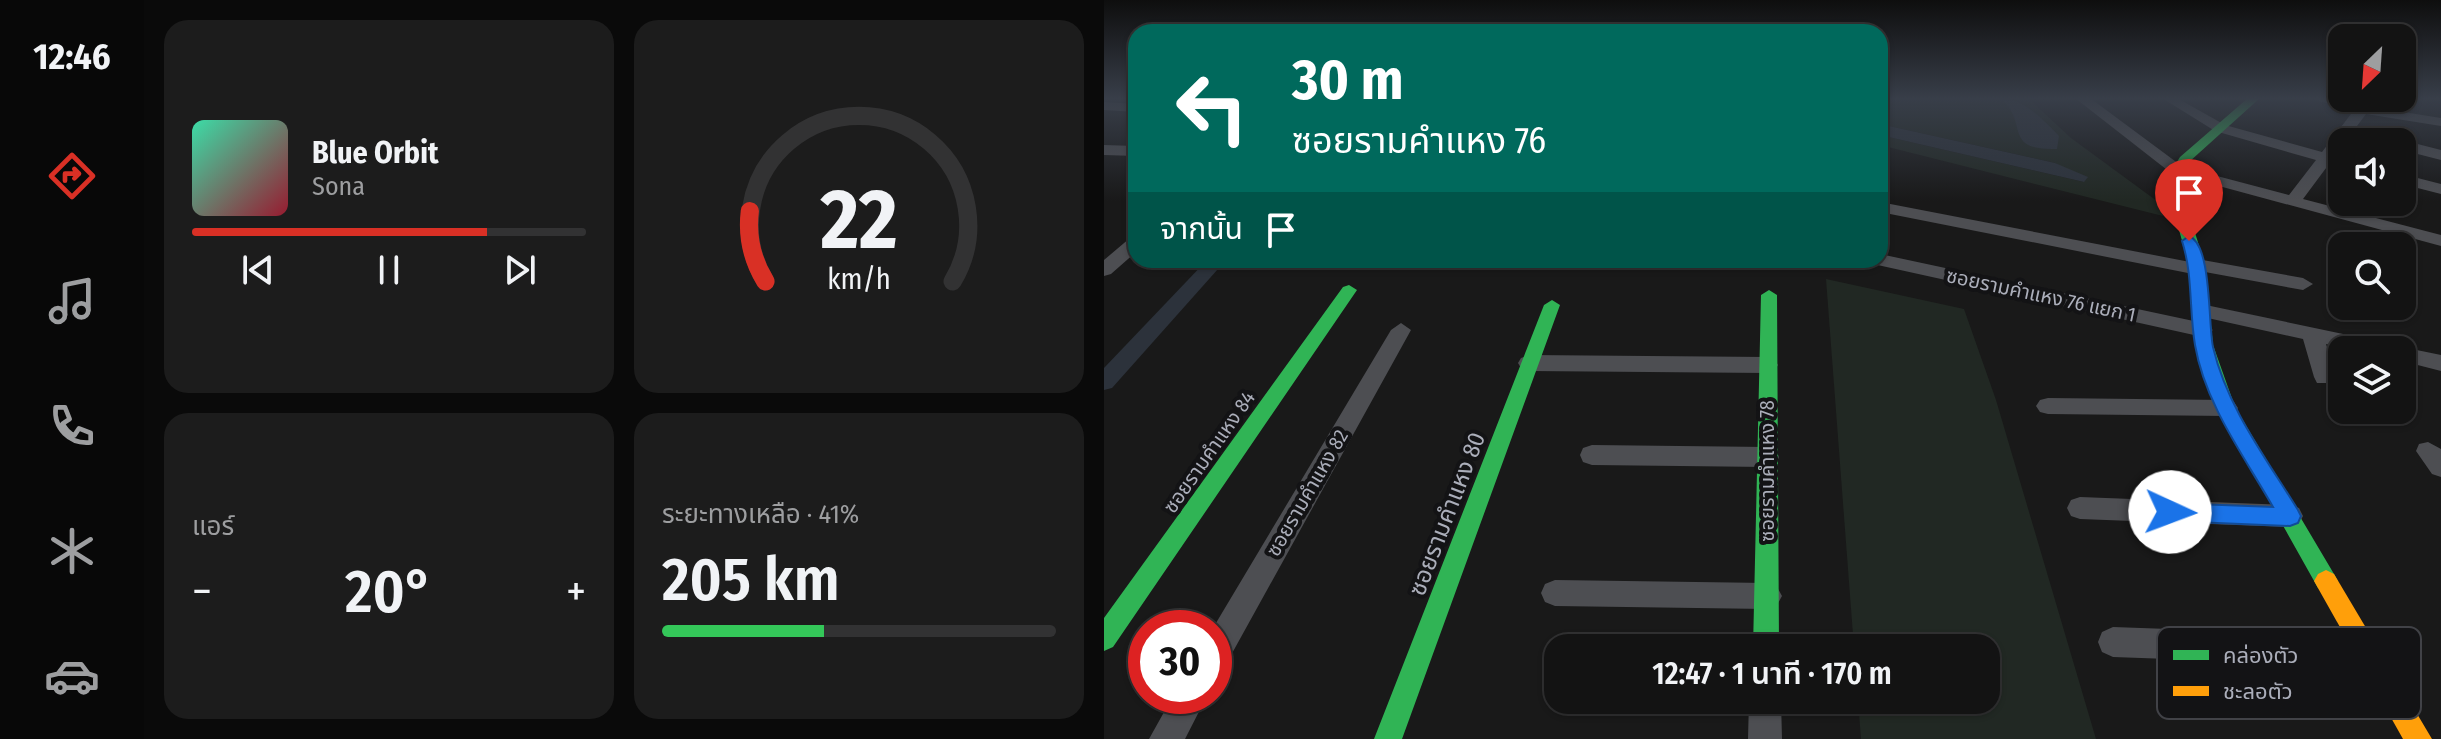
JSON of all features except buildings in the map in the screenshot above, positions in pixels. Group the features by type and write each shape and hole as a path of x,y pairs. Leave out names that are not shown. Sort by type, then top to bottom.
{"street":[{"path":"2128,132 2177,170 2441,241"},
{"path":"2215,132 2177,170 2172,181 2197,267 2212,374 2226,408 2353,627"},
{"path":"2235,132 2328,159"},
{"path":"2416,149 2441,155"},
{"path":"1104,150 1128,151"},
{"path":"2293,201 2328,152"},
{"path":"2416,183 2441,189"},
{"path":"1888,209 2303,284"},
{"path":"1104,270 1128,249"},
{"name":"ซอยรามคำแหง 76 แยก 1","path":"1888,261 2202,314"},
{"name":"ซอยรามคำแหง 84","path":"1104,639 1349,290"},
{"name":"ซอยรามคำแหง 78","path":"1766,634 1769,295"},
{"name":"ซอยรามคำแหง 80","path":"1388,739 1552,305"},
{"path":"2202,314 2279,314"},
{"path":"2202,314 2328,337"},
{"name":"ซอยรามคำแหง 82","path":"1232,624 1401,330"},
{"path":"2312,333 2325,377"},
{"path":"2416,358 2440,365"},
{"path":"1529,363 1767,365"},
{"path":"2048,406 2226,408"},
{"path":"1592,455 1767,457"},
{"path":"2080,508 2290,516"},
{"path":"1555,593 1767,596"},
{"path":"2113,642 2157,644"},
{"path":"1166,739 1181,714"},
{"path":"1765,714 1765,739"},
{"path":"2406,719 2418,739"}],"shaded area":[{"path":"1888,132 1918,132 2055,163 2088,177 2084,182 1888,137"},
{"path":"1918,132 2065,132 2161,204 2163,216 1888,147 1888,137 2084,182 2055,163"},
{"path":"2055,132 2059,136 2057,149 2029,145 2019,133"},
{"path":"1826,279 1964,309 1996,400 2096,739 1861,739 1859,714 2000,714 2000,634 1853,634"}],"waterway":[{"path":"1104,382 1210,268"}],"traffic: fast":[{"path":"2215,132 2184,160 2172,181 2197,265 2204,345 2226,408 2326,581"},
{"path":"1104,639 1349,290"},
{"path":"1766,634 1769,295"},
{"path":"1388,739 1552,305"}],"traffic: slow":[{"path":"2326,581 2353,627"},
{"path":"2406,719 2418,739"}],"route":[{"path":"2170,512 2290,516 2226,408 2212,374 2204,345 2197,265 2189,241"}]}
